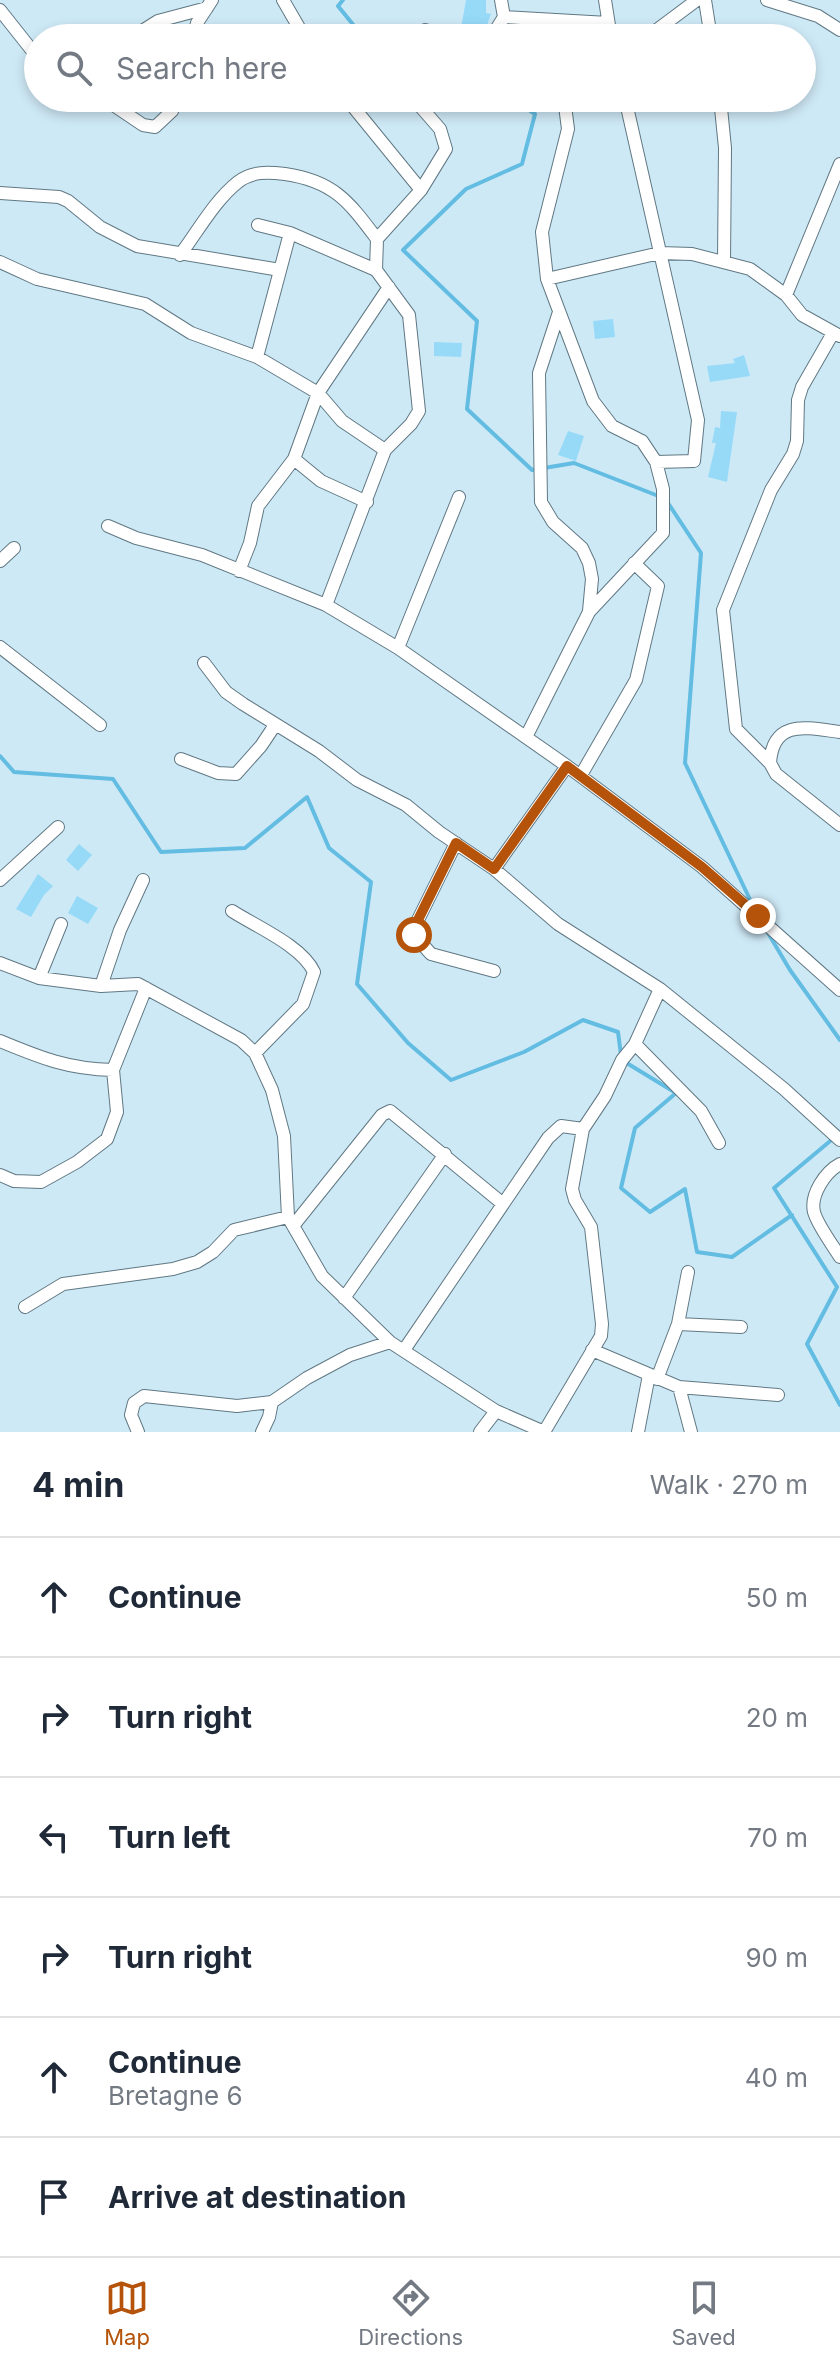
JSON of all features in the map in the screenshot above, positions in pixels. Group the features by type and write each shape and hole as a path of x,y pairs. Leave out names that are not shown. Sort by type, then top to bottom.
{"street":[{"path":"283,0 297,24"},
{"path":"500,24 504,17 501,0"},
{"path":"504,17 608,23 605,0"},
{"path":"665,24 697,0"},
{"path":"705,0 709,24"},
{"path":"767,0 818,16 840,30"},
{"path":"153,24 209,4"},
{"path":"197,24 209,4"},
{"path":"0,10 24,40"},
{"path":"555,20 555,24"},
{"path":"124,112 143,125 155,127 171,112"},
{"path":"357,112 421,190"},
{"path":"376,270 377,239 421,190 446,149 440,129 425,112"},
{"path":"526,737 589,612 663,533 663,489 656,462 642,441 612,426 593,401 547,279 542,232 568,129 566,112"},
{"path":"628,112 698,420 694,461 656,462"},
{"path":"721,112 725,148 724,262"},
{"path":"786,295 836,188 840,164"},
{"path":"180,255 225,195 252,174 307,177 328,185 343,197 377,239"},
{"path":"0,193 59,197 100,227 137,246 280,270"},
{"path":"258,225 290,233 376,270 409,315 419,411 411,424 385,450 326,605"},
{"path":"257,357 290,233"},
{"path":"547,279 660,253 692,254 750,269 786,295 802,315 837,334 802,387 793,454 771,490 723,610 736,729 770,763 776,774 840,825"},
{"path":"0,262 37,279 145,304 191,333 257,357 318,393 342,421 385,450"},
{"path":"239,571 250,543 258,506 294,459 318,393 389,287"},
{"path":"559,312 539,373 541,502 553,522 572,536 586,556 592,579 589,612"},
{"path":"294,459 321,481 367,502"},
{"path":"398,648 459,497"},
{"path":"108,526 136,538 202,555 326,605 398,648 581,775 702,867 840,990"},
{"path":"0,561 14,548"},
{"path":"581,775 636,680 658,586 634,563"},
{"path":"0,647 100,725"},
{"path":"204,663 226,692 319,751 357,780 406,805 494,869 558,924 660,989 784,1089 840,1140"},
{"path":"181,759 218,773 236,774 275,725"},
{"path":"770,763 775,743 790,729 803,727 840,732"},
{"path":"494,869 567,766"},
{"path":"0,880 58,827"},
{"path":"456,843 415,926 414,935 431,954 494,971"},
{"path":"101,986 120,930 143,880"},
{"path":"232,911 293,948 309,960 314,972 303,1004 255,1053"},
{"path":"39,978 61,924"},
{"path":"0,963 39,978 101,986 138,984 241,1040 255,1053 272,1090 284,1136 291,1222 322,1276 390,1342 496,1411 544,1432 601,1336 591,1227 572,1189 583,1129 605,1096 622,1060 635,1044 660,989"},
{"path":"0,1175 14,1181 41,1182 77,1162 107,1139 117,1112 113,1070 146,988"},
{"path":"0,1041 43,1059 81,1069 113,1070"},
{"path":"635,1044 701,1111 719,1143"},
{"path":"25,1307 63,1284 173,1269 197,1262 213,1252 234,1230 291,1222 386,1112 395,1112 503,1204"},
{"path":"404,1350 548,1138 561,1126 583,1129"},
{"path":"344,1298 445,1154"},
{"path":"840,1164 817,1189 814,1212 840,1257"},
{"path":"638,1432 653,1377 678,1324 688,1272"},
{"path":"678,1324 741,1327"},
{"path":"138,1432 131,1415 134,1403 144,1396 237,1406 272,1402 307,1378 350,1355 390,1342"},
{"path":"592,1350 679,1387 778,1395"},
{"path":"679,1387 691,1432"},
{"path":"262,1432 272,1402"},
{"path":"480,1432 496,1411"}],"building":[{"path":"466,0 486,0 486,13 491,14 487,24 462,24"},
{"path":"613,319 615,337 595,339 593,321"},
{"path":"434,342 462,343 461,357 434,356"},
{"path":"744,355 750,376 710,382 707,366 735,363 733,359"},
{"path":"721,411 737,412 727,482 708,477 716,443 712,443 715,427 720,428"},
{"path":"568,431 584,436 576,461 558,455"},
{"path":"79,844 92,855 78,871 66,860"},
{"path":"38,874 53,886 31,917 16,909"},
{"path":"77,896 98,908 88,924 68,913"}],"waterway":[{"path":"343,0 338,6 353,24"},
{"path":"532,112 535,114 522,164 466,189 403,250 477,321 467,409 532,470 574,463 661,497"},
{"path":"668,503 701,553 685,763 754,908"},
{"path":"0,756 14,772 113,779 161,852 245,848 307,797 329,848 371,882 357,984 408,1043 451,1080 524,1052 583,1020 618,1032 621,1055"},
{"path":"768,933 790,970 840,1040"},
{"path":"625,1062 676,1093 635,1128 621,1188 650,1212 685,1189 697,1252 732,1257 792,1215"},
{"path":"835,1137 774,1188 837,1287 807,1344 840,1405"}],"route":[{"path":"414,935 415,926 456,843 494,869 567,766 702,867 758,916"}]}
